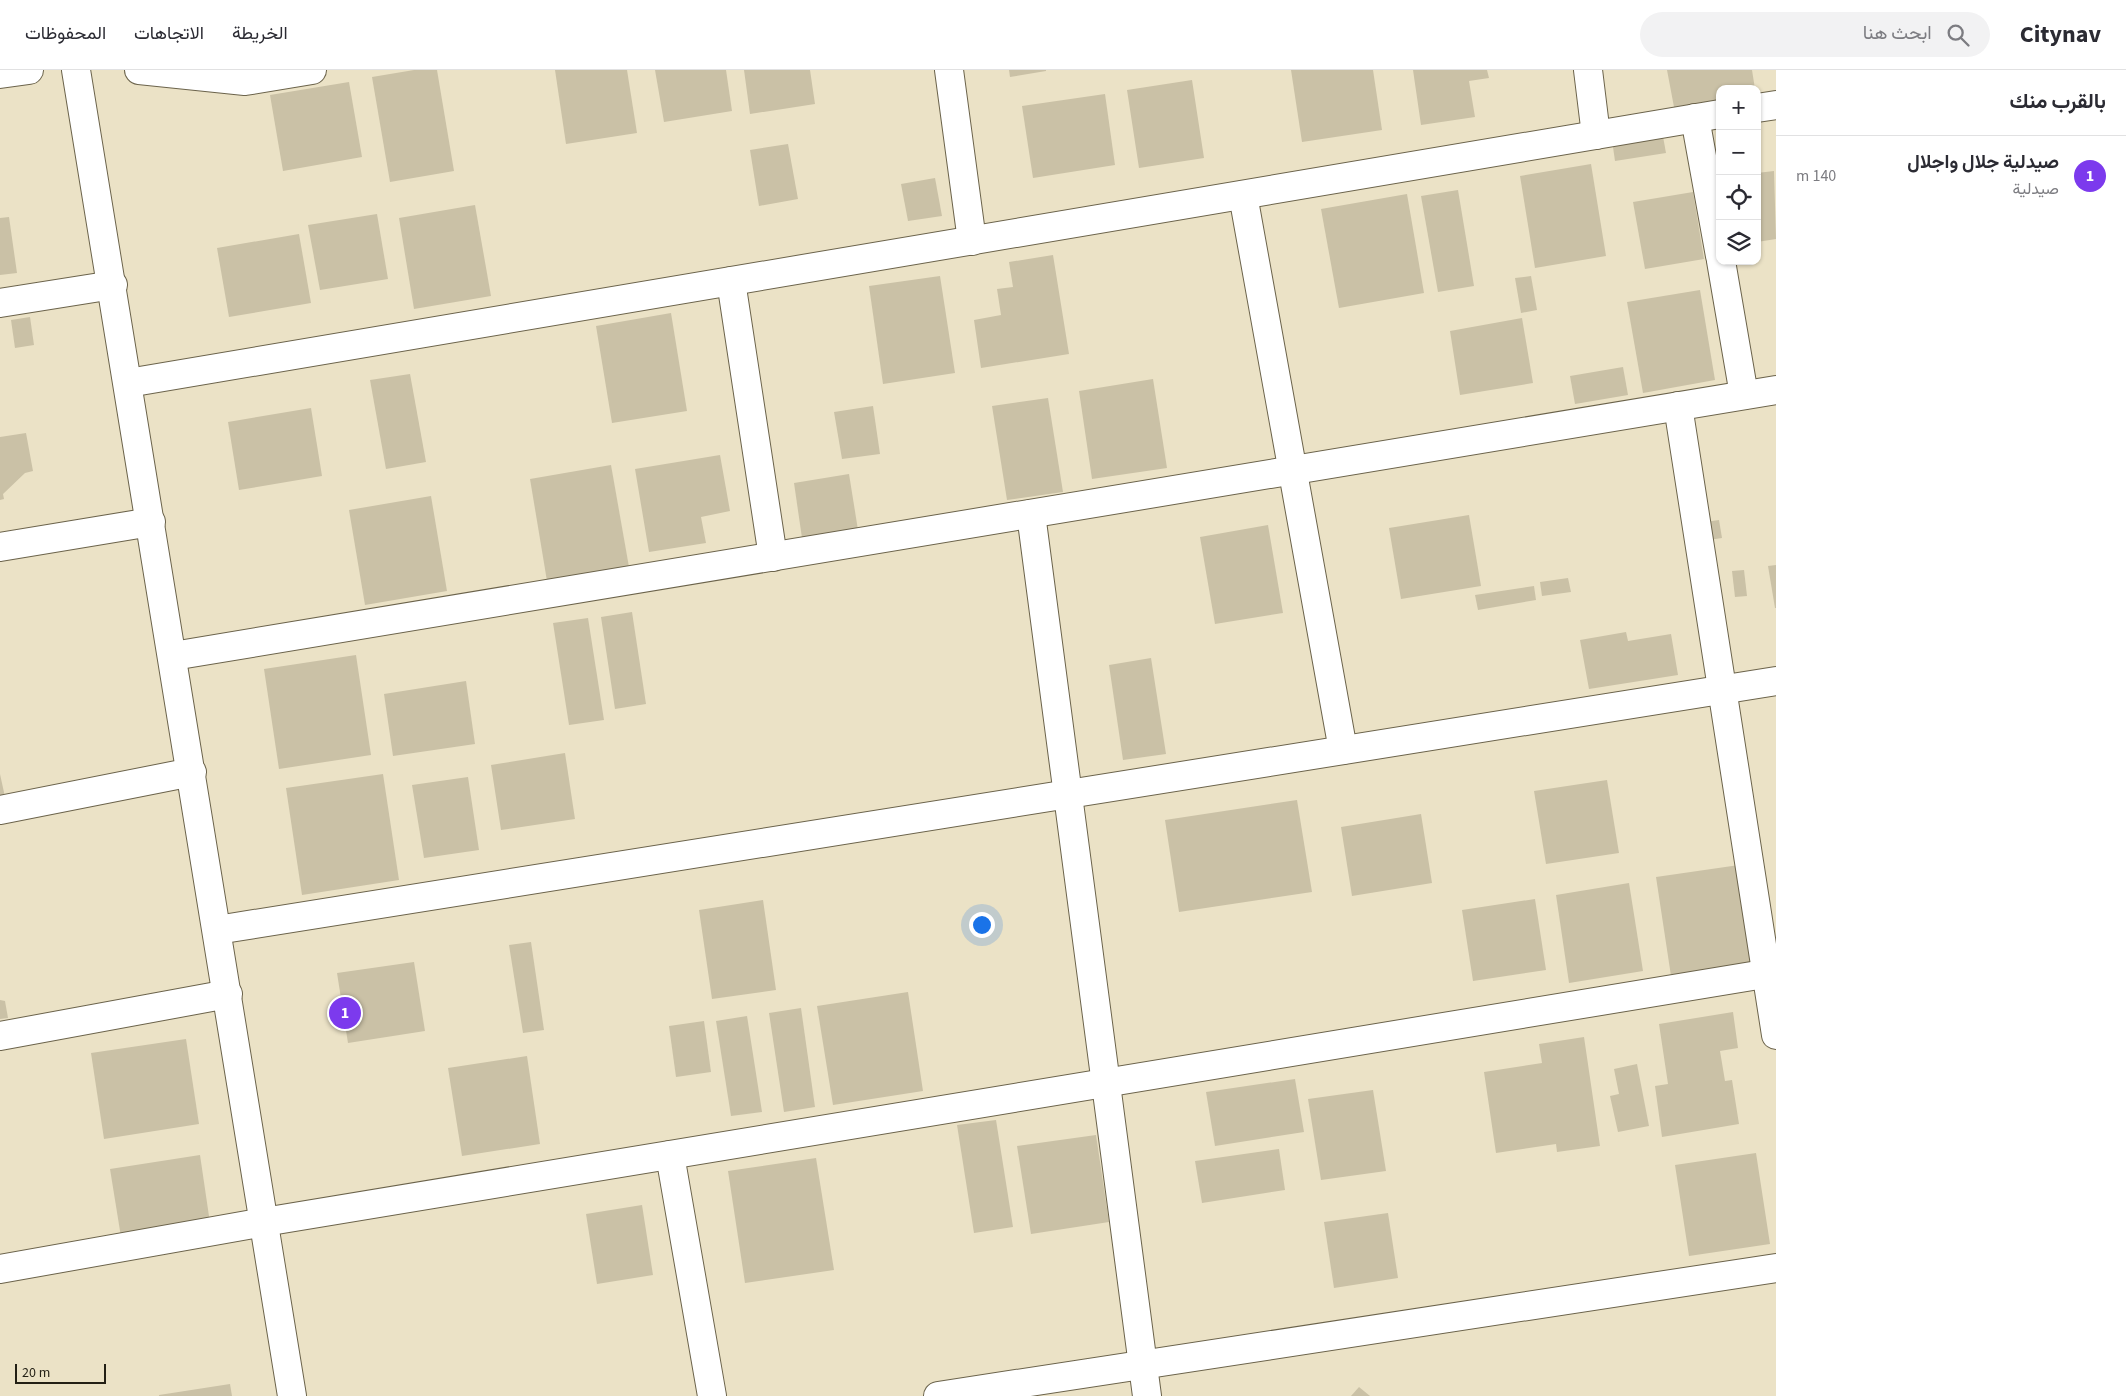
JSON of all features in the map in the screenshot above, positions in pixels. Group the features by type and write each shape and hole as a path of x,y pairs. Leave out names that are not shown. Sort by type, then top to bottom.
{"street":[{"path":"0,74 30,70"},
{"path":"76,70 113,285 292,1396"},
{"path":"139,70 245,81 312,70"},
{"path":"949,70 972,241"},
{"path":"1588,70 1596,135"},
{"path":"1761,107 1776,105"},
{"path":"128,383 1708,116 1717,220"},
{"path":"1243,195 1343,750"},
{"path":"1722,265 1744,395"},
{"path":"731,281 772,557"},
{"path":"0,303 113,285"},
{"path":"173,656 1776,390"},
{"path":"1678,406 1722,689 1771,973 1776,1035"},
{"path":"1031,514 1147,1396"},
{"path":"0,547 151,522"},
{"path":"217,930 1776,681"},
{"path":"0,810 192,772"},
{"path":"0,1268 264,1222 1771,973"},
{"path":"0,1036 228,994"},
{"path":"670,1155 712,1396"},
{"path":"938,1396 1776,1268"}],"building":[{"path":"414,70 437,70 454,171 390,182 372,77"},
{"path":"555,70 627,70 637,133 566,144"},
{"path":"655,70 726,70 732,111 664,122"},
{"path":"744,70 810,70 815,104 750,114"},
{"path":"1009,70 1046,70 1046,71 1010,77"},
{"path":"1291,70 1373,70 1382,130 1302,142"},
{"path":"1413,70 1487,70 1489,78 1469,81 1475,117 1421,125"},
{"path":"1667,70 1752,70 1754,85 1716,85 1716,101 1674,107"},
{"path":"1192,80 1204,158 1139,168 1127,90"},
{"path":"349,82 362,157 283,171 270,95"},
{"path":"1105,94 1115,165 1033,178 1022,106"},
{"path":"1662,131 1666,153 1615,161 1612,140"},
{"path":"788,144 798,199 759,206 750,150"},
{"path":"1591,164 1606,256 1535,268 1520,176"},
{"path":"1774,171 1776,239 1761,241 1761,175 1761,173"},
{"path":"935,178 942,216 908,221 901,184"},
{"path":"1458,190 1474,286 1438,292 1421,196"},
{"path":"1693,192 1704,259 1645,269 1633,202"},
{"path":"1407,194 1424,293 1339,308 1321,209"},
{"path":"475,205 491,296 414,309 399,218"},
{"path":"377,214 388,279 320,290 308,225"},
{"path":"9,217 17,273 0,275 0,218"},
{"path":"299,234 311,303 229,317 217,248"},
{"path":"1053,255 1069,354 981,368 974,320 1001,315 997,289 1013,287 1009,262"},
{"path":"940,276 955,373 883,384 869,286"},
{"path":"1531,276 1537,310 1521,313 1515,278"},
{"path":"1700,290 1715,380 1643,393 1627,302"},
{"path":"671,313 687,411 612,423 596,326"},
{"path":"30,317 34,345 15,348 11,320"},
{"path":"1522,318 1533,383 1460,395 1450,331"},
{"path":"1623,367 1628,395 1575,404 1570,376"},
{"path":"410,374 426,462 386,469 370,380"},
{"path":"1153,379 1167,468 1092,479 1079,391"},
{"path":"1048,398 1063,492 1007,500 992,406"},
{"path":"873,406 880,454 842,459 834,412"},
{"path":"311,408 322,476 239,490 228,422"},
{"path":"26,433 33,471 25,473 3,494 4,499 0,500 0,437"},
{"path":"720,455 730,511 701,517 706,543 649,552 635,469"},
{"path":"611,465 629,567 547,581 530,479"},
{"path":"849,474 858,530 802,538 794,483"},
{"path":"431,496 447,591 365,605 349,510"},
{"path":"1469,515 1481,586 1401,599 1389,528"},
{"path":"1719,520 1722,538 1709,540 1705,522"},
{"path":"1268,525 1283,613 1215,624 1200,537"},
{"path":"1776,565 1776,608 1775,608 1768,566"},
{"path":"1744,570 1747,596 1735,597 1732,571"},
{"path":"1568,578 1571,592 1542,596 1540,582"},
{"path":"1534,586 1536,600 1478,610 1475,595"},
{"path":"632,612 646,704 615,709 601,617"},
{"path":"588,618 604,720 569,725 553,623"},
{"path":"1626,632 1628,641 1671,634 1678,675 1589,689 1580,640"},
{"path":"356,655 371,755 279,769 264,669"},
{"path":"1151,658 1166,754 1123,760 1109,665"},
{"path":"466,681 475,744 393,756 384,694"},
{"path":"565,753 575,819 501,830 491,765"},
{"path":"0,774 5,797 0,798"},
{"path":"383,774 399,880 302,895 286,788"},
{"path":"468,777 479,850 424,858 412,785"},
{"path":"1607,780 1619,853 1546,864 1534,791"},
{"path":"1297,800 1312,892 1179,912 1165,820"},
{"path":"1421,814 1432,883 1352,896 1341,827"},
{"path":"1746,864 1761,963 1671,976 1656,877"},
{"path":"1629,883 1643,971 1569,983 1556,895"},
{"path":"1535,899 1546,970 1473,981 1462,910"},
{"path":"763,900 776,990 712,999 699,910"},
{"path":"531,942 544,1030 523,1033 509,945"},
{"path":"414,962 425,1031 348,1043 337,973"},
{"path":"908,992 923,1091 833,1105 817,1006"},
{"path":"0,1000 5,1001 8,1018 0,1019"},
{"path":"801,1008 815,1107 784,1112 769,1013"},
{"path":"1733,1012 1738,1048 1720,1051 1725,1081 1732,1080 1739,1124 1662,1137 1655,1086 1668,1084 1659,1024"},
{"path":"747,1016 762,1112 731,1116 716,1021"},
{"path":"704,1021 711,1072 676,1077 669,1026"},
{"path":"1584,1037 1600,1146 1557,1152 1556,1144 1496,1153 1484,1072 1542,1063 1539,1044"},
{"path":"186,1039 199,1124 104,1139 91,1053"},
{"path":"527,1056 540,1144 462,1156 448,1068"},
{"path":"1637,1064 1649,1126 1618,1132 1610,1096 1619,1094 1614,1069"},
{"path":"1295,1079 1304,1132 1215,1146 1206,1092"},
{"path":"1373,1090 1386,1171 1321,1180 1308,1099"},
{"path":"996,1120 1013,1227 974,1233 957,1125"},
{"path":"1096,1135 1109,1222 1031,1234 1017,1146"},
{"path":"1279,1149 1285,1190 1202,1203 1195,1161"},
{"path":"1756,1153 1770,1244 1689,1256 1675,1165"},
{"path":"200,1155 210,1223 121,1237 110,1169"},
{"path":"816,1158 834,1270 745,1283 728,1171"},
{"path":"642,1205 653,1275 597,1284 586,1214"},
{"path":"1388,1213 1398,1278 1334,1288 1324,1222"},
{"path":"230,1384 232,1396 159,1396 159,1395"},
{"path":"1359,1387 1370,1396 1351,1396"}],"place":[{"name":"صيدلية جلال واجلال","path":"345,1013"}]}
